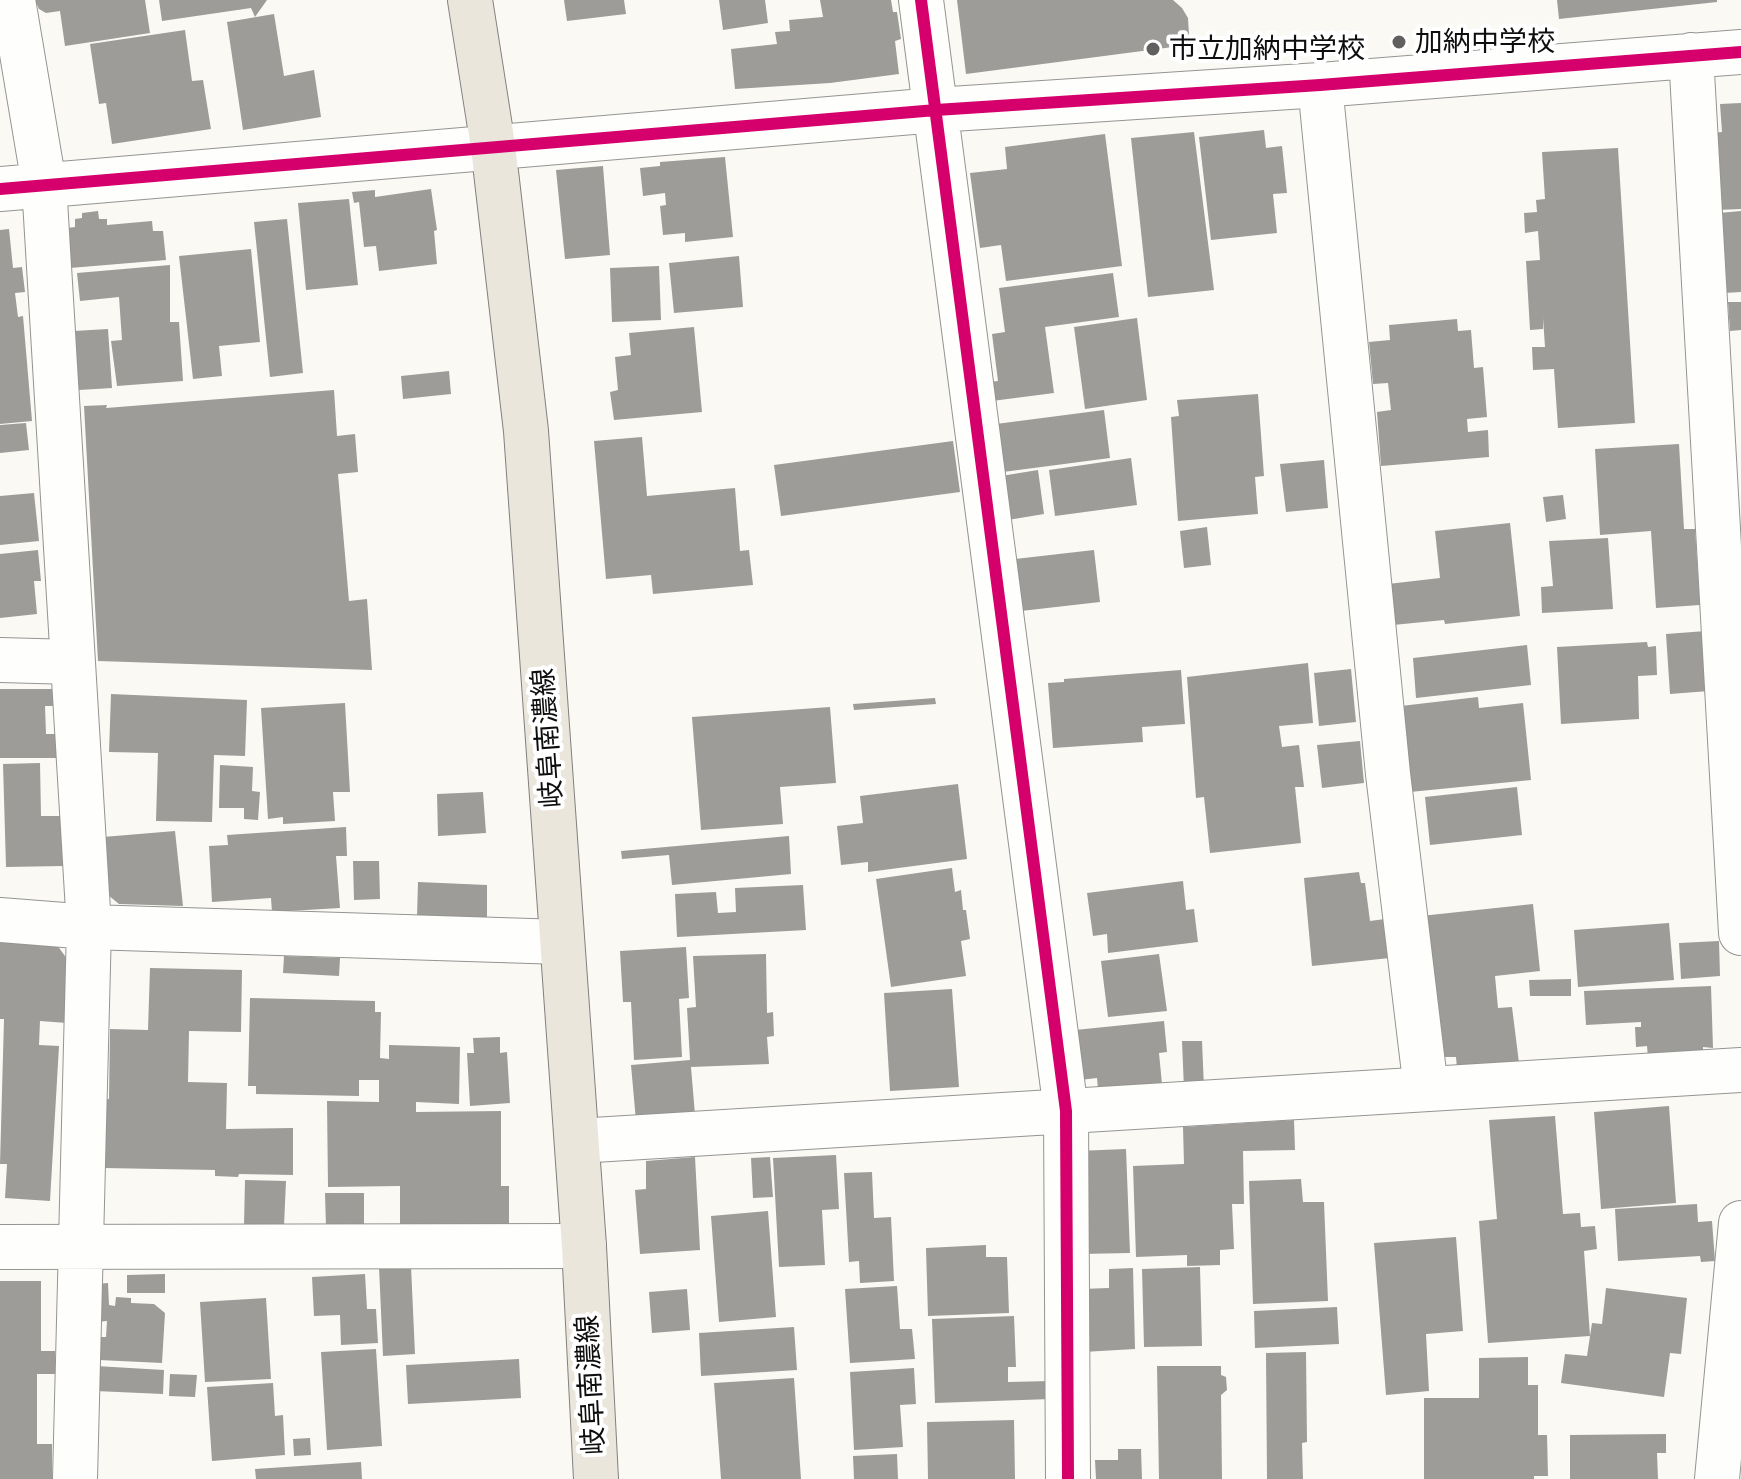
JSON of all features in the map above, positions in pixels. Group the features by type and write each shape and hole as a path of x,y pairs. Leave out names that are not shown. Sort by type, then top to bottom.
{"main road":[{"name":"岐阜南濃線","path":"470,0 493,146 526,431 577,1141 596,1479"}],"street":[{"path":"13,0 44,184 89,927 75,1479"},
{"path":"921,0 1066,1111 1068,1479"},
{"path":"0,189 936,110 1320,85 1741,52"},
{"path":"1691,55 1741,933"},
{"path":"1320,85 1388,774 1426,1089"},
{"path":"0,660 73,662"},
{"path":"0,920 89,927 562,942"},
{"path":"577,1141 1741,1070"},
{"path":"1717,1479 1741,1223"},
{"path":"0,1247 584,1246"}],"building":[{"path":"35,0 145,0 150,33 65,46 60,11 46,13 39,9"},
{"path":"159,0 267,0 255,17 251,8 162,21"},
{"path":"564,0 624,0 626,14 567,21"},
{"path":"719,0 765,0 768,23 723,30"},
{"path":"820,0 891,0 893,12 897,12 901,39 895,41 899,74 830,83 735,89 731,49 777,44 775,32 790,31 789,20 823,17"},
{"path":"957,0 1173,0 1188,18 1189,35 1173,47 966,74"},
{"path":"1557,0 1717,0 1717,2 1559,19"},
{"path":"274,14 284,76 314,70 321,117 243,130 227,22"},
{"path":"185,30 192,81 203,80 211,129 112,144 106,103 99,104 90,44"},
{"path":"1741,103 1741,209 1717,210 1711,133 1722,132 1720,104"},
{"path":"1264,130 1266,148 1282,146 1287,193 1273,194 1277,233 1211,240 1199,137"},
{"path":"1194,132 1214,290 1148,297 1131,138"},
{"path":"1105,134 1122,266 1006,281 1001,245 980,248 970,173 1007,169 1005,147"},
{"path":"1618,148 1635,423 1558,428 1554,369 1533,370 1532,347 1545,347 1543,318 1543,329 1530,330 1526,261 1540,260 1538,231 1525,233 1524,213 1537,212 1536,200 1545,199 1542,152"},
{"path":"725,157 733,237 685,242 685,233 663,235 660,206 666,205 665,193 643,196 640,168 660,166 660,162"},
{"path":"603,166 610,255 565,259 556,170"},
{"path":"431,189 437,230 434,231 437,264 379,271 376,246 364,247 359,202 354,203 352,192 375,190 375,197"},
{"path":"349,199 358,285 306,290 298,203"},
{"path":"98,211 99,219 107,219 107,225 152,221 153,231 163,231 166,260 70,268 67,228 75,227 75,219 82,218 82,213"},
{"path":"1741,211 1741,292 1724,293 1719,213"},
{"path":"287,219 303,373 270,377 254,222"},
{"path":"9,229 13,268 22,267 25,292 15,293 18,317 23,316 32,421 0,424 0,230"},
{"path":"251,249 260,342 219,346 222,376 193,379 179,256"},
{"path":"739,256 743,307 674,313 669,263"},
{"path":"170,265 170,322 179,322 183,381 117,386 111,341 122,340 119,297 80,301 77,273"},
{"path":"659,266 661,320 612,322 610,268"},
{"path":"1113,273 1119,317 1045,327 1054,393 992,401 989,382 998,381 992,334 1005,332 999,288"},
{"path":"1728,302 1741,302 1741,330 1730,331"},
{"path":"1137,318 1147,400 1085,409 1074,327"},
{"path":"1457,319 1458,331 1471,330 1474,368 1483,367 1487,417 1467,419 1468,432 1488,430 1489,457 1381,466 1377,412 1391,410 1388,383 1373,384 1369,342 1390,340 1389,325"},
{"path":"694,327 702,412 614,420 610,392 618,390 615,357 631,355 629,333"},
{"path":"108,329 112,388 79,390 74,331"},
{"path":"449,371 451,394 403,399 401,376"},
{"path":"334,390 337,436 355,434 358,472 338,474 349,601 367,599 372,670 98,661 84,406 107,405 106,408"},
{"path":"1258,394 1264,476 1255,477 1258,514 1178,521 1171,417 1179,416 1177,400"},
{"path":"1104,410 1110,458 1003,472 996,424"},
{"path":"26,423 29,450 0,453 0,425"},
{"path":"642,437 647,496 735,488 740,551 749,550 753,585 653,594 651,575 606,579 594,441"},
{"path":"953,441 960,492 781,516 774,465"},
{"path":"1679,444 1684,529 1695,529 1700,605 1656,608 1651,531 1600,535 1595,449"},
{"path":"1131,458 1137,505 1055,516 1049,470"},
{"path":"1324,460 1328,508 1286,512 1280,464"},
{"path":"1038,470 1044,514 1002,521 995,477"},
{"path":"34,493 39,541 0,545 0,496"},
{"path":"1563,495 1566,519 1546,522 1543,497"},
{"path":"1510,523 1520,616 1445,624 1444,620 1393,625 1388,584 1440,578 1435,531"},
{"path":"1207,527 1211,565 1184,568 1180,531"},
{"path":"1608,538 1613,609 1542,613 1541,587 1553,586 1549,541"},
{"path":"38,550 41,581 34,581 37,614 0,618 0,554"},
{"path":"1094,550 1100,602 1021,611 1015,559"},
{"path":"1706,631 1709,691 1670,694 1666,634"},
{"path":"1647,642 1648,647 1656,646 1657,675 1638,676 1639,719 1561,724 1557,647"},
{"path":"1527,645 1531,685 1416,698 1413,658"},
{"path":"1308,663 1313,723 1279,726 1282,747 1299,745 1304,787 1295,787 1301,843 1210,853 1204,797 1196,798 1187,677"},
{"path":"1351,669 1356,722 1319,726 1314,673"},
{"path":"1181,670 1185,724 1142,727 1143,742 1053,748 1048,683 1064,682 1064,679"},
{"path":"0,689 53,689 54,706 45,706 46,734 56,734 56,758 0,758"},
{"path":"111,694 247,700 245,756 214,755 212,822 156,821 158,753 109,752"},
{"path":"1478,697 1479,708 1523,703 1531,780 1410,792 1401,706"},
{"path":"935,698 936,704 854,710 853,704"},
{"path":"345,703 350,792 333,792 335,821 283,824 283,817 268,819 261,708"},
{"path":"830,707 836,783 780,787 783,824 701,830 692,717"},
{"path":"1360,741 1364,783 1322,788 1317,745"},
{"path":"40,763 41,816 62,816 63,866 6,867 3,764"},
{"path":"220,765 253,767 252,791 260,792 258,820 244,819 244,808 219,808"},
{"path":"958,784 967,859 868,872 868,862 841,865 837,826 863,823 860,796"},
{"path":"1517,787 1522,835 1430,845 1425,797"},
{"path":"483,792 486,833 438,836 437,794"},
{"path":"346,827 347,856 336,856 340,908 272,912 271,898 212,902 209,846 228,845 227,835"},
{"path":"175,831 183,906 119,904 108,895 103,837"},
{"path":"789,836 791,874 672,885 669,855 622,859 621,851"},
{"path":"353,861 379,861 380,899 354,900"},
{"path":"952,868 955,892 961,890 970,939 961,941 966,976 891,987 876,879"},
{"path":"1359,872 1361,883 1365,883 1370,921 1385,919 1390,958 1312,966 1304,878"},
{"path":"1183,881 1186,910 1194,909 1198,942 1108,953 1107,934 1093,936 1087,893"},
{"path":"418,882 487,885 487,919 417,917"},
{"path":"803,885 806,930 677,937 675,894 716,892 718,913 736,912 735,888"},
{"path":"1533,904 1540,971 1495,976 1498,1008 1512,1007 1519,1063 1457,1069 1456,1057 1438,1057 1421,916"},
{"path":"1669,923 1674,980 1578,987 1574,930"},
{"path":"0,941 57,945 70,963 67,1023 40,1021 39,1045 59,1046 50,1201 5,1198 7,1164 0,1164 4,1019 0,1019"},
{"path":"1719,941 1720,976 1681,979 1679,943"},
{"path":"686,947 689,998 679,999 682,1057 634,1060 631,1002 623,1002 620,951"},
{"path":"766,954 767,1013 773,1012 774,1036 767,1037 769,1064 691,1067 695,1115 636,1121 631,1065 690,1060 687,1008 696,1007 693,956"},
{"path":"1159,954 1167,1011 1108,1017 1101,961"},
{"path":"284,956 340,958 339,976 283,973"},
{"path":"150,968 242,970 241,1032 189,1031 188,1082 227,1083 226,1129 293,1128 293,1175 239,1174 238,1177 215,1176 215,1170 104,1168 104,1099 109,1099 110,1029 148,1030"},
{"path":"1571,979 1571,996 1530,996 1529,980"},
{"path":"1711,986 1713,1048 1703,1047 1703,1056 1648,1058 1647,1046 1636,1047 1635,1027 1641,1027 1641,1022 1586,1025 1584,991"},
{"path":"952,989 959,1087 890,1091 884,993"},
{"path":"250,998 375,1001 375,1012 381,1012 380,1058 389,1059 389,1045 460,1047 459,1104 416,1102 416,1112 501,1111 501,1186 509,1186 509,1225 400,1225 400,1186 328,1187 327,1101 379,1102 379,1080 359,1080 359,1096 256,1094 256,1086 248,1086"},
{"path":"1164,1021 1167,1052 1159,1053 1162,1084 1098,1089 1097,1078 1080,1080 1075,1030"},
{"path":"500,1037 500,1053 507,1052 510,1103 470,1106 467,1053 474,1053 473,1038"},
{"path":"1182,1041 1202,1041 1204,1088 1184,1089"},
{"path":"1669,1106 1676,1203 1601,1209 1594,1112"},
{"path":"1555,1116 1563,1214 1580,1213 1581,1227 1595,1226 1597,1249 1584,1251 1590,1336 1488,1343 1479,1221 1497,1219 1489,1120"},
{"path":"1294,1120 1295,1150 1243,1151 1244,1204 1232,1204 1234,1249 1220,1250 1220,1265 1187,1266 1187,1255 1136,1257 1133,1166 1184,1164 1183,1127"},
{"path":"1126,1149 1130,1253 1080,1254 1077,1151"},
{"path":"836,1155 839,1209 822,1210 825,1265 779,1267 773,1158"},
{"path":"695,1157 700,1250 640,1254 635,1190 646,1189 646,1161"},
{"path":"770,1157 773,1197 753,1198 751,1158"},
{"path":"872,1172 874,1218 891,1217 894,1281 860,1283 859,1261 849,1262 844,1173"},
{"path":"1301,1179 1303,1202 1324,1202 1328,1301 1253,1304 1249,1181"},
{"path":"245,1180 286,1181 284,1226 244,1225"},
{"path":"325,1193 364,1193 364,1227 326,1227"},
{"path":"1697,1204 1698,1222 1712,1221 1715,1261 1701,1262 1700,1256 1618,1261 1615,1209"},
{"path":"768,1211 776,1317 719,1322 711,1216"},
{"path":"1456,1237 1463,1331 1426,1334 1429,1391 1386,1395 1374,1243"},
{"path":"986,1245 986,1257 1007,1257 1009,1313 928,1316 926,1248"},
{"path":"411,1266 415,1354 383,1356 379,1267"},
{"path":"1200,1267 1202,1346 1144,1347 1142,1269"},
{"path":"1133,1268 1135,1349 1083,1352 1081,1289 1109,1288 1109,1269"},
{"path":"165,1274 165,1293 127,1293 127,1275"},
{"path":"365,1274 367,1309 376,1309 378,1343 341,1345 340,1315 314,1316 312,1277"},
{"path":"0,1281 41,1281 41,1351 55,1351 55,1374 37,1374 37,1444 52,1444 52,1479 0,1479"},
{"path":"108,1283 109,1305 115,1306 116,1297 131,1298 131,1303 154,1304 165,1313 162,1363 99,1360 100,1337 106,1337 107,1321 97,1322 96,1284"},
{"path":"897,1286 900,1329 912,1329 915,1359 850,1363 845,1289"},
{"path":"1606,1288 1687,1298 1681,1354 1670,1353 1664,1397 1561,1383 1565,1354 1587,1356 1592,1323 1602,1324"},
{"path":"687,1289 690,1330 652,1333 649,1292"},
{"path":"266,1298 271,1379 205,1382 200,1302"},
{"path":"1337,1307 1339,1344 1255,1348 1254,1311"},
{"path":"1014,1316 1016,1367 1008,1367 1008,1382 1051,1381 1051,1399 935,1403 932,1319"},
{"path":"794,1327 797,1370 701,1376 699,1333"},
{"path":"376,1349 382,1446 327,1450 321,1352"},
{"path":"1306,1352 1307,1442 1302,1443 1303,1479 1267,1479 1266,1353"},
{"path":"1528,1357 1528,1385 1538,1385 1538,1435 1547,1435 1548,1476 1534,1476 1534,1479 1424,1479 1424,1398 1479,1398 1479,1358"},
{"path":"519,1359 521,1398 408,1404 406,1365"},
{"path":"96,1366 164,1370 163,1394 95,1391"},
{"path":"1157,1366 1221,1366 1227,1390 1221,1395 1222,1479 1159,1479"},
{"path":"914,1368 916,1404 900,1405 903,1447 854,1450 850,1372"},
{"path":"170,1374 197,1375 195,1397 169,1396"},
{"path":"794,1378 801,1479 721,1479 714,1383"},
{"path":"273,1383 275,1416 283,1415 285,1455 212,1461 207,1387"},
{"path":"1014,1420 1015,1479 928,1479 927,1422"},
{"path":"1666,1434 1666,1453 1657,1453 1658,1479 1570,1479 1570,1435"},
{"path":"310,1438 311,1455 294,1456 293,1439"},
{"path":"1118,1449 1141,1449 1142,1479 1096,1479 1095,1460 1118,1460"},
{"path":"897,1454 898,1479 854,1479 853,1456"},
{"path":"361,1462 362,1479 256,1479 255,1469"}],"cycle path":[{"path":"921,0 1066,1111 1068,1479"},
{"path":"0,189 936,110 1320,85 1741,52"}],"place":[{"name":"加納中学校","path":"1399,42"},
{"name":"市立加納中学校","path":"1153,49"}]}
